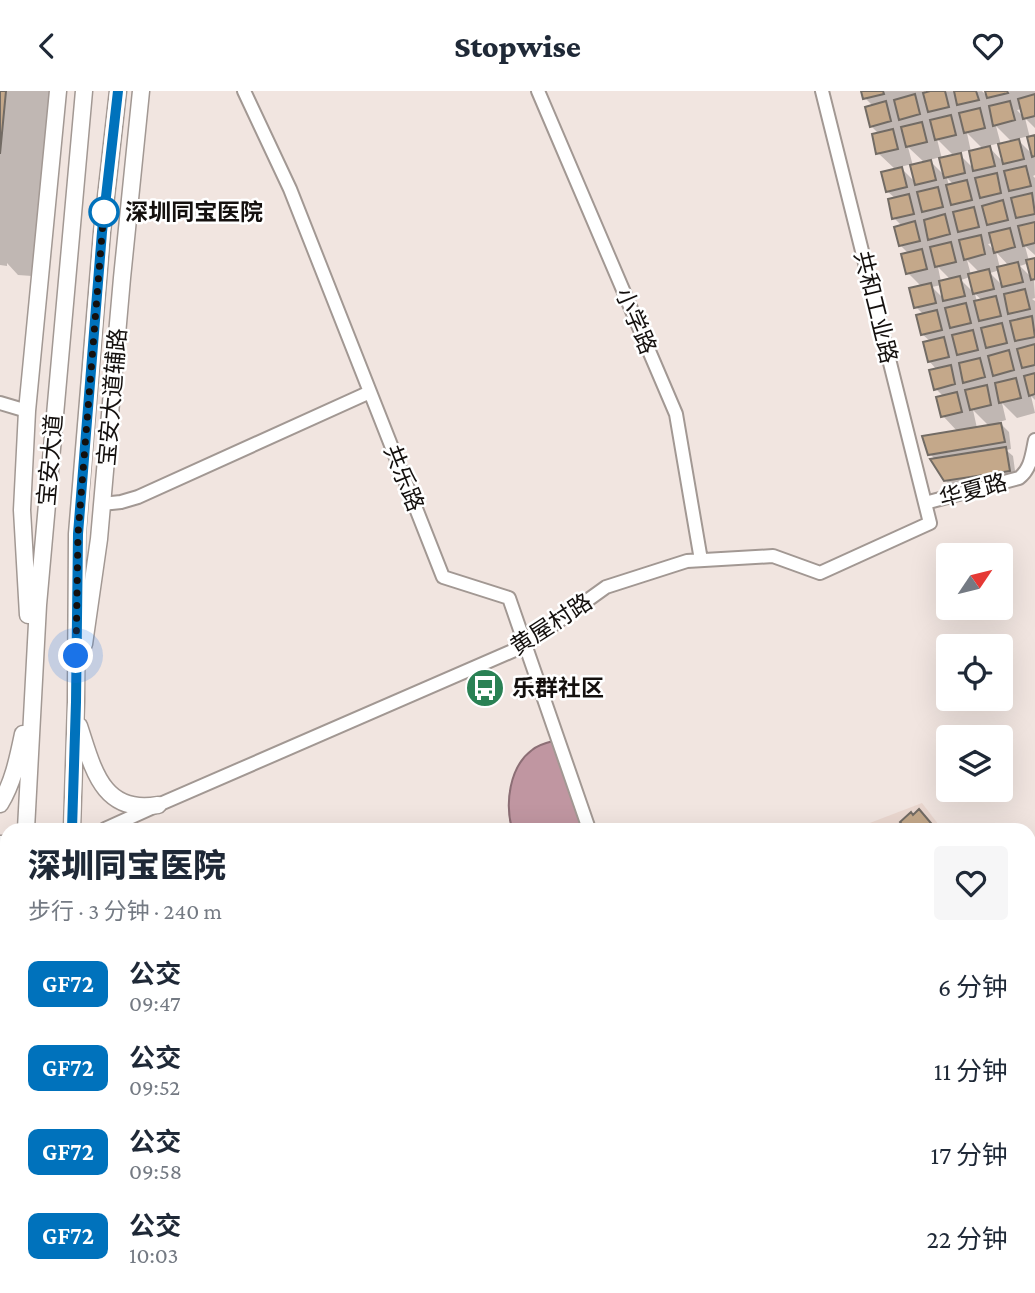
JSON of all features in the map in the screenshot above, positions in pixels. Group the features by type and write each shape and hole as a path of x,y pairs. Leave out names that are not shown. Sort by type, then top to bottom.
{"main road":[{"path":"0,804 16,764 33,687 22,510 27,411 58,91"},
{"name":"宝安大道","path":"26,823 39,591 84,91"},
{"name":"宝安大道","path":"72,823 78,534 102,232 118,91"},
{"name":"宝安大道辅路","path":"76,709 99,539 141,91"},
{"path":"76,709 103,787 121,802 146,807 158,805"}],"street":[{"name":"共乐路","path":"244,91 290,189 443,577 509,599 587,823"},
{"name":"小学路","path":"538,91 676,414 701,560"},
{"name":"共和工业路","path":"822,91 930,523"},
{"path":"102,504 138,497 370,392"},
{"path":"1,402 27,411"},
{"name":"华夏路","path":"925,503 1019,478 1029,467 1035,440"},
{"name":"黄屋村路","path":"118,823 524,646 607,587 687,561 701,560 772,556 820,573 930,523"}],"shaded area":[{"path":"553,741 581,823 511,823 509,797 514,776 524,757 542,744"},
{"path":"922,803 937,823 870,823"}],"building":[{"path":"0,91 6,91 0,154"},
{"path":"861,91 883,91 884,94 863,99"},
{"path":"945,91 949,107 928,112 923,93"},
{"path":"954,91 976,91 979,100 957,105"},
{"path":"985,91 1007,91 1008,93 987,98"},
{"path":"915,94 920,114 899,120 894,100"},
{"path":"1035,94 1035,116 1023,119 1018,99"},
{"path":"886,101 891,121 870,127 865,107"},
{"path":"1010,101 1015,120 993,126 989,106"},
{"path":"980,108 985,128 964,133 959,113"},
{"path":"951,115 956,135 935,140 930,120"},
{"path":"922,122 927,142 906,147 901,127"},
{"path":"893,129 898,149 876,154 872,134"},
{"path":"1035,135 1035,156 1032,157 1027,137"},
{"path":"1019,139 1024,159 1003,164 998,144"},
{"path":"990,146 995,166 973,171 969,151"},
{"path":"961,153 965,173 944,178 939,158"},
{"path":"931,160 936,180 915,185 910,165"},
{"path":"1026,166 1031,186 1009,191 1004,171"},
{"path":"902,167 907,187 886,192 881,172"},
{"path":"997,173 1001,193 980,198 975,178"},
{"path":"967,180 972,200 951,205 946,185"},
{"path":"938,187 943,207 922,212 917,192"},
{"path":"1032,193 1035,214 1016,218 1011,198"},
{"path":"909,194 914,214 892,219 888,199"},
{"path":"1003,200 1008,220 987,225 982,206"},
{"path":"974,207 979,227 958,232 953,212"},
{"path":"945,214 950,234 928,240 924,220"},
{"path":"915,221 920,241 899,246 894,227"},
{"path":"1035,222 1035,243 1023,246 1018,226"},
{"path":"1010,228 1015,247 994,253 989,233"},
{"path":"981,235 985,254 964,260 959,240"},
{"path":"951,242 956,262 935,267 930,247"},
{"path":"922,249 927,269 906,274 901,254"},
{"path":"1035,258 1035,279 1031,280 1026,260"},
{"path":"1018,262 1023,282 1002,287 997,267"},
{"path":"989,269 994,289 973,294 968,274"},
{"path":"960,276 965,296 943,301 939,281"},
{"path":"931,283 936,303 914,308 909,288"},
{"path":"1025,289 1030,309 1008,314 1004,294"},
{"path":"996,296 1001,316 979,321 974,301"},
{"path":"966,303 971,323 950,328 945,308"},
{"path":"937,310 942,330 921,335 916,315"},
{"path":"1032,316 1035,337 1015,341 1010,321"},
{"path":"1002,323 1007,343 986,348 981,328"},
{"path":"973,330 978,350 957,355 952,335"},
{"path":"944,337 949,357 928,362 923,342"},
{"path":"1035,344 1035,365 1022,368 1017,349"},
{"path":"1009,350 1014,370 993,376 988,356"},
{"path":"980,358 985,377 963,383 959,363"},
{"path":"951,365 955,384 934,390 929,370"},
{"path":"1035,373 1035,394 1029,396 1024,376"},
{"path":"1016,378 1021,398 999,403 995,383"},
{"path":"987,385 991,405 970,410 965,390"},
{"path":"957,392 962,412 941,417 936,397"},
{"path":"1001,423 1005,442 928,455 922,436"},
{"path":"1006,447 1010,471 944,481 930,459"},
{"path":"919,809 931,823 900,822 911,812 913,815"}],"bus line":[{"name":"GF72","path":"72,823 78,534 102,232 118,91"}],"place":[{"name":"深圳同宝医院","path":"104,212"},
{"name":"乐群社区","path":"485,688"}],"route":[{"path":"76,656 78,534 104,209 104,212"}]}
